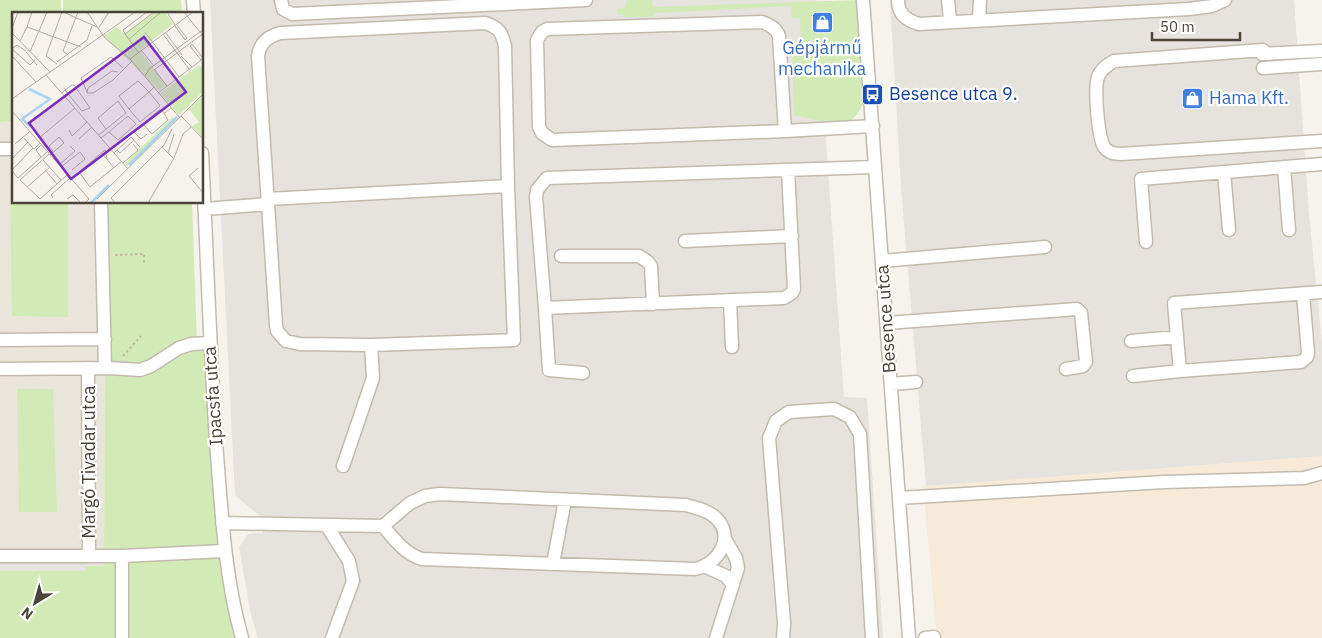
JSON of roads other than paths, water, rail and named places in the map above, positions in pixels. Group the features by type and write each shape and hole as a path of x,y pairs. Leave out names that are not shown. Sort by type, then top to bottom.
{"street":[{"path":"281,0 283,9 292,14 487,2 586,0"},
{"name":"Besence utca","path":"863,0 909,638"},
{"path":"898,0 900,11 908,20 919,24 950,20 1189,9 1212,6 1225,0"},
{"path":"948,0 950,20"},
{"path":"979,19 980,0"},
{"path":"785,131 779,36 777,30 762,22 547,29 542,32 537,40 540,127 542,133 552,140 785,131 872,126"},
{"path":"485,23 498,29 505,46 514,340 371,345 300,344 286,340 278,331 268,202 258,56 262,42 280,32 485,23"},
{"path":"1322,51 1265,54 1263,50 1114,61 1107,65 1099,75 1097,87 1100,134 1104,146 1111,153 1121,154 1322,141"},
{"path":"1263,68 1322,64"},
{"path":"1146,242 1141,179 1322,164"},
{"path":"584,373 548,370 536,198 537,190 547,178 875,167"},
{"path":"1284,167 1289,230"},
{"path":"545,308 784,298 792,293 792,236 788,170"},
{"path":"1224,172 1230,230"},
{"path":"205,210 268,202 508,186"},
{"name":"Ipacsfa utca","path":"204,191 209,343 224,551 234,607 242,638"},
{"path":"101,204 105,339 108,368"},
{"path":"685,241 792,236"},
{"path":"882,261 1045,247"},
{"path":"561,256 639,256 652,266 653,304"},
{"path":"1180,371 1174,303 1322,292"},
{"path":"1133,376 1301,362 1305,360 1308,353 1303,294"},
{"path":"730,300 732,347"},
{"path":"887,323 1076,310 1081,313 1086,362 1083,366 1066,369"},
{"path":"1131,340 1177,337"},
{"path":"0,340 105,339"},
{"path":"0,369 108,368 140,370 179,348 191,344 209,343"},
{"path":"343,466 373,378 371,345"},
{"name":"Margó Tivadar utca","path":"88,368 89,556"},
{"path":"891,384 916,382"},
{"path":"783,638 784,623 769,438 776,421 789,412 834,409 850,417 860,434 872,638"},
{"path":"899,498 1164,482 1304,478 1322,473"},
{"path":"222,523 383,526 410,503 433,495 466,494 686,506 706,511 716,517 724,532 725,539 736,558 738,568 716,638"},
{"path":"553,564 565,500"},
{"path":"327,526 349,561 353,581 332,638"},
{"path":"383,526 401,547 415,557 422,559 695,569 706,567 726,576 733,585"},
{"path":"706,567 722,549 725,539"},
{"name":"Margó Tivadar utca","path":"0,556 122,556 224,551"},
{"path":"122,556 122,638"}],"place":[{"name":"Gépjármű mechanika","path":"822,23"},
{"name":"Besence utca 9.","path":"873,94"},
{"name":"Hama Kft.","path":"1193,98"}]}
